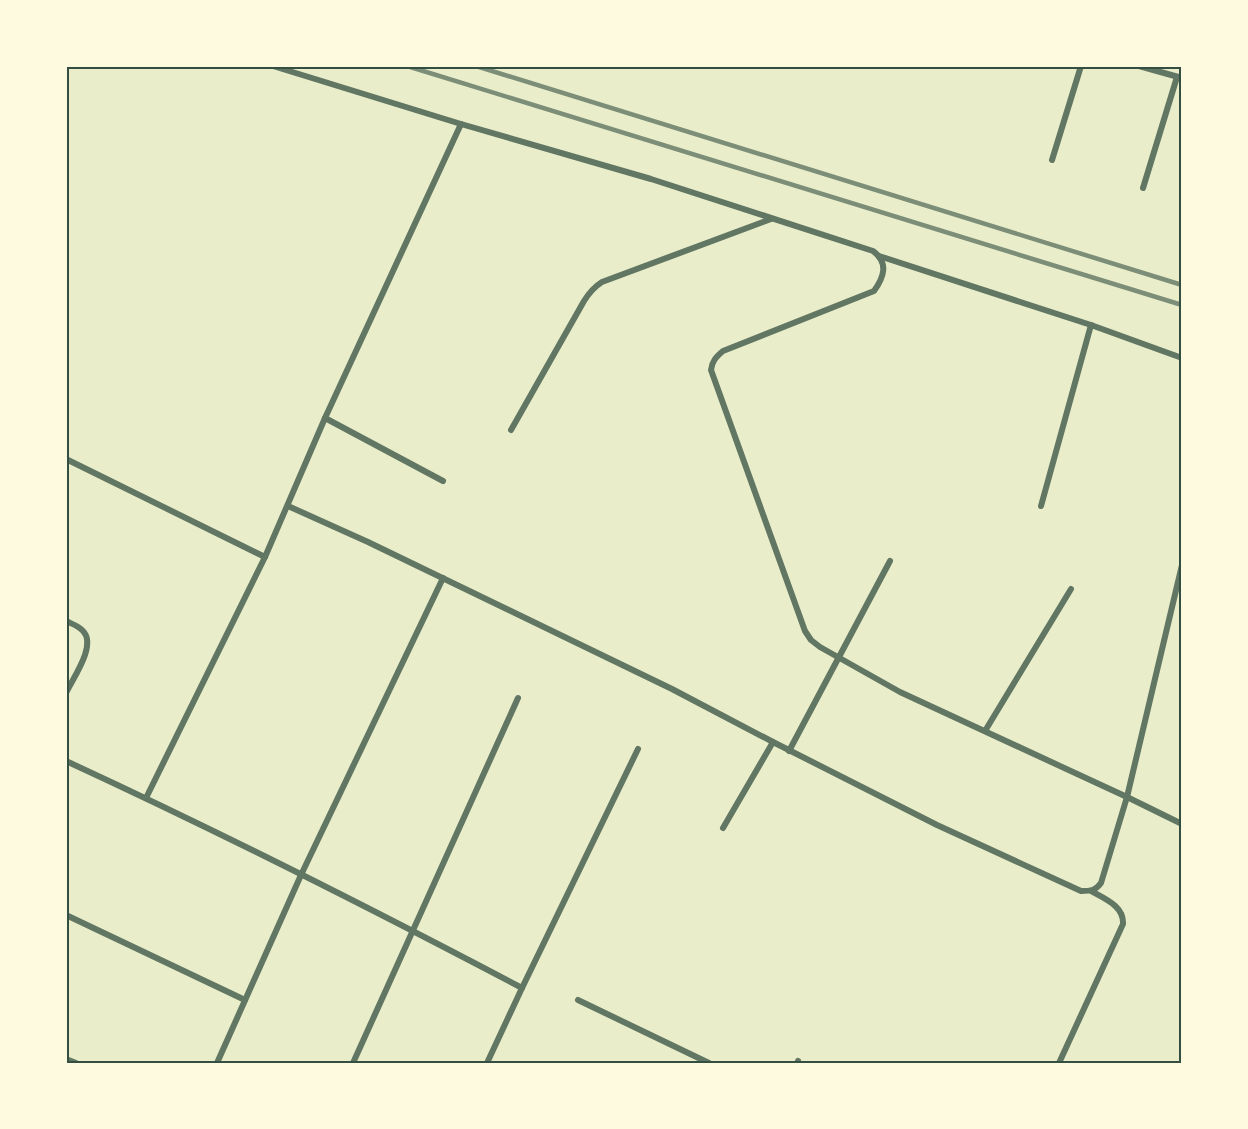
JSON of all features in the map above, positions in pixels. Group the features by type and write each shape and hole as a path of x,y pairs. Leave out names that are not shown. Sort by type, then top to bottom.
{"street":[{"path":"273,66 651,179 873,251 879,256 883,263 883,270 881,281 874,291 723,351 712,363 711,370 805,631 820,647 900,692 1182,824"},
{"path":"1052,160 1081,66"},
{"path":"1139,66 1180,77 1143,188"},
{"path":"146,798 265,557 325,418 461,124"},
{"path":"511,430 584,301 596,285 772,219"},
{"path":"879,256 1091,325 1182,358"},
{"path":"1041,506 1091,325"},
{"path":"325,418 443,481"},
{"path":"66,459 265,557"},
{"path":"288,506 672,689 937,825 1081,891 1091,891 1113,904 1123,916 1123,924 1059,1063"},
{"path":"789,750 890,561"},
{"path":"1091,891 1101,883 1127,797 1182,565"},
{"path":"217,1063 301,875 443,578"},
{"path":"985,731 1071,590"},
{"path":"66,621 84,632 88,641 87,651 66,693"},
{"path":"353,1063 518,698"},
{"path":"723,828 772,742"},
{"path":"487,1063 638,749"},
{"path":"66,761 146,798 412,930 522,988"},
{"path":"66,915 245,1000"},
{"path":"578,1000 709,1063"},
{"path":"66,1059 76,1063"}],"railway":[{"path":"407,66 1182,305"},
{"path":"476,66 1182,285"}]}
